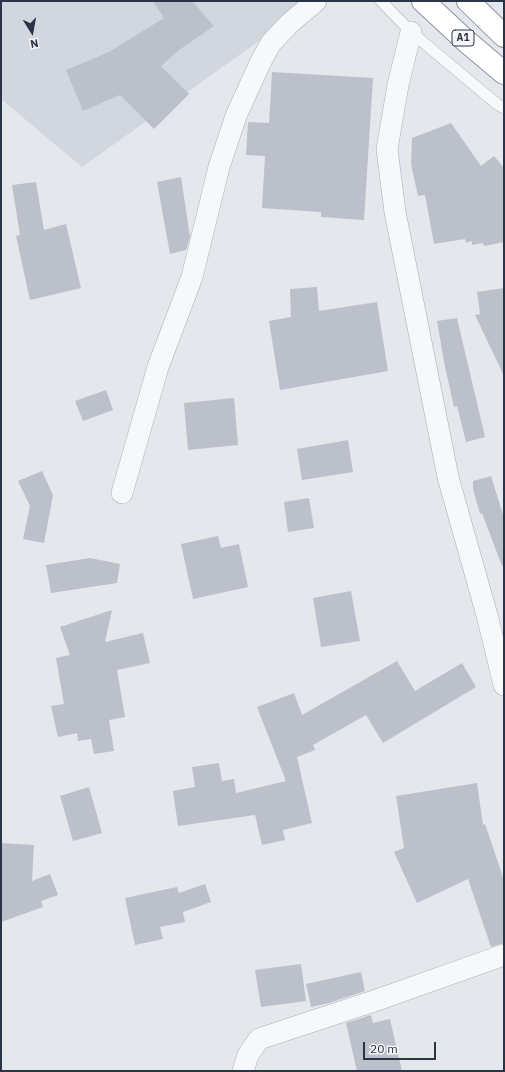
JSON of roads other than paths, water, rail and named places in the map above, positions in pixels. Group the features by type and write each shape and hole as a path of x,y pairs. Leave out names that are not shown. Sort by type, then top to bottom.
{"highway":[{"name":"A1","path":"424,1 466,41 504,73"},
{"name":"A1","path":"468,1 504,36"}],"street":[{"path":"122,492 158,367 192,277 219,167 236,116 261,61 271,43 290,23 316,1"},
{"path":"411,32 398,86 387,148 395,212 448,477 488,619 504,685"},
{"path":"243,1071 248,1055 259,1039 377,1000 504,955"}],"lane":[{"path":"381,1 411,32 496,104 504,108"}]}
